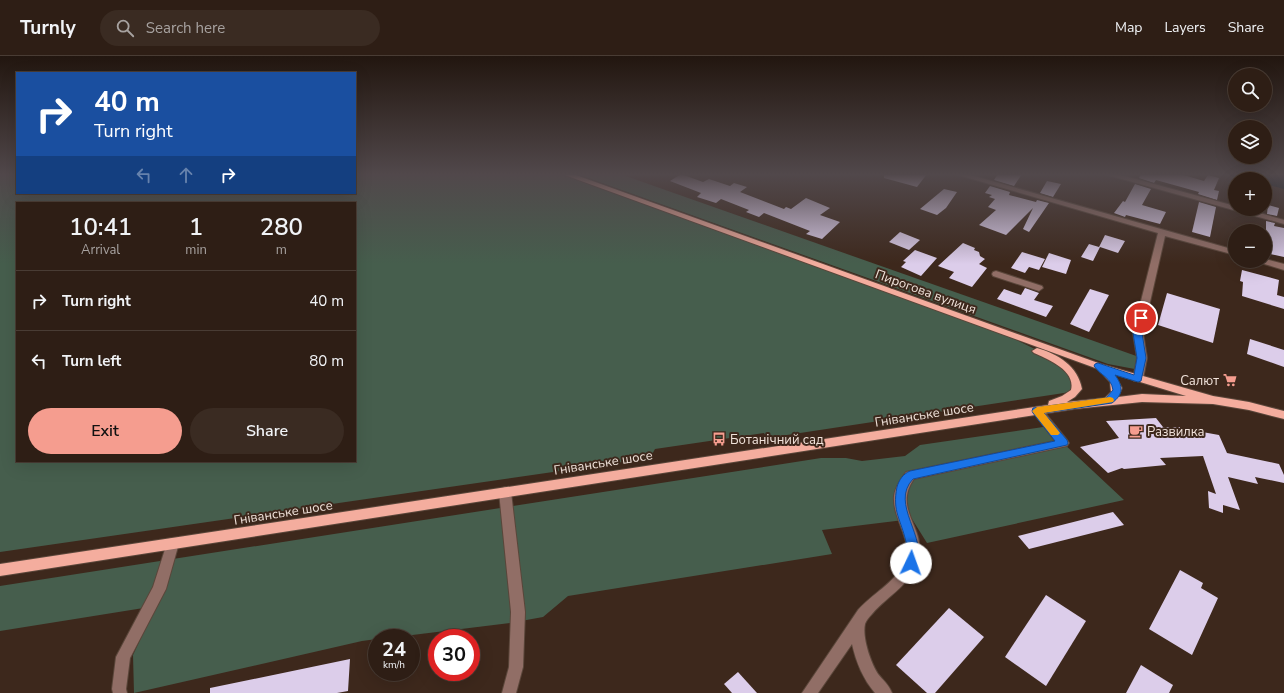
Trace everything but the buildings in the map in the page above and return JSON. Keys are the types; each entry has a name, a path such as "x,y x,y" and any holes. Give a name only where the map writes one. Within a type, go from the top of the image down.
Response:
{"main road":[{"name":"Пирогова вулиця","path":"647,204 1098,366 1213,400 1249,406 1284,415"},
{"path":"1000,332 1060,362 1068,368 1074,376 1077,389 1073,394 1068,398 1037,411"},
{"path":"1098,366 1110,375 1116,383 1118,390 1109,400"},
{"name":"Гніванське шосе","path":"0,570 702,461 1109,400 1149,398 1213,400"}],"street":[{"path":"1063,204 1228,251"},
{"path":"1263,216 1284,222"},
{"path":"1138,379 1142,358 1138,333 1162,232"},
{"path":"1272,263 1284,267"},
{"path":"996,274 1039,288"},
{"path":"809,693 858,624 862,613 899,582 907,572 913,553 912,543 901,511 900,500 904,482 910,475 1063,443 1037,411"},
{"path":"505,492 518,612 516,667 509,693"},
{"path":"120,693 119,689 123,657 159,589 173,543"},
{"path":"858,624 858,642 862,658 869,674 885,693"}],"green space":[{"path":"0,204 16,204 16,462 356,462 356,204 647,204 1000,332 1047,355 1068,368 1077,389 1064,393 767,438 764,433 655,449 650,458 0,552"},
{"path":"660,204 704,204 1142,358 1140,370 1108,364"},
{"path":"1050,426 1063,443 1124,500 927,543 912,519 822,530 832,554 568,596 543,617 510,623 461,629 428,629 428,633 420,634 420,629 368,629 368,640 134,693 133,655 156,606 0,631 0,586 821,458 846,458 862,461 905,456 920,445"}],"slow traffic":[{"path":"1055,433 1037,411 1110,400"}],"place":[{"name":"Салют","path":"1230,380"},
{"name":"Развилка","path":"1136,431"},
{"name":"Ботанічний сад","path":"719,439"}],"route":[{"path":"911,563 913,553 912,543 901,511 900,500 904,482 910,475 1063,443 1037,411 1109,400 1118,390 1116,383 1110,375 1098,366 1138,379 1142,358 1138,333 1141,318"}]}
